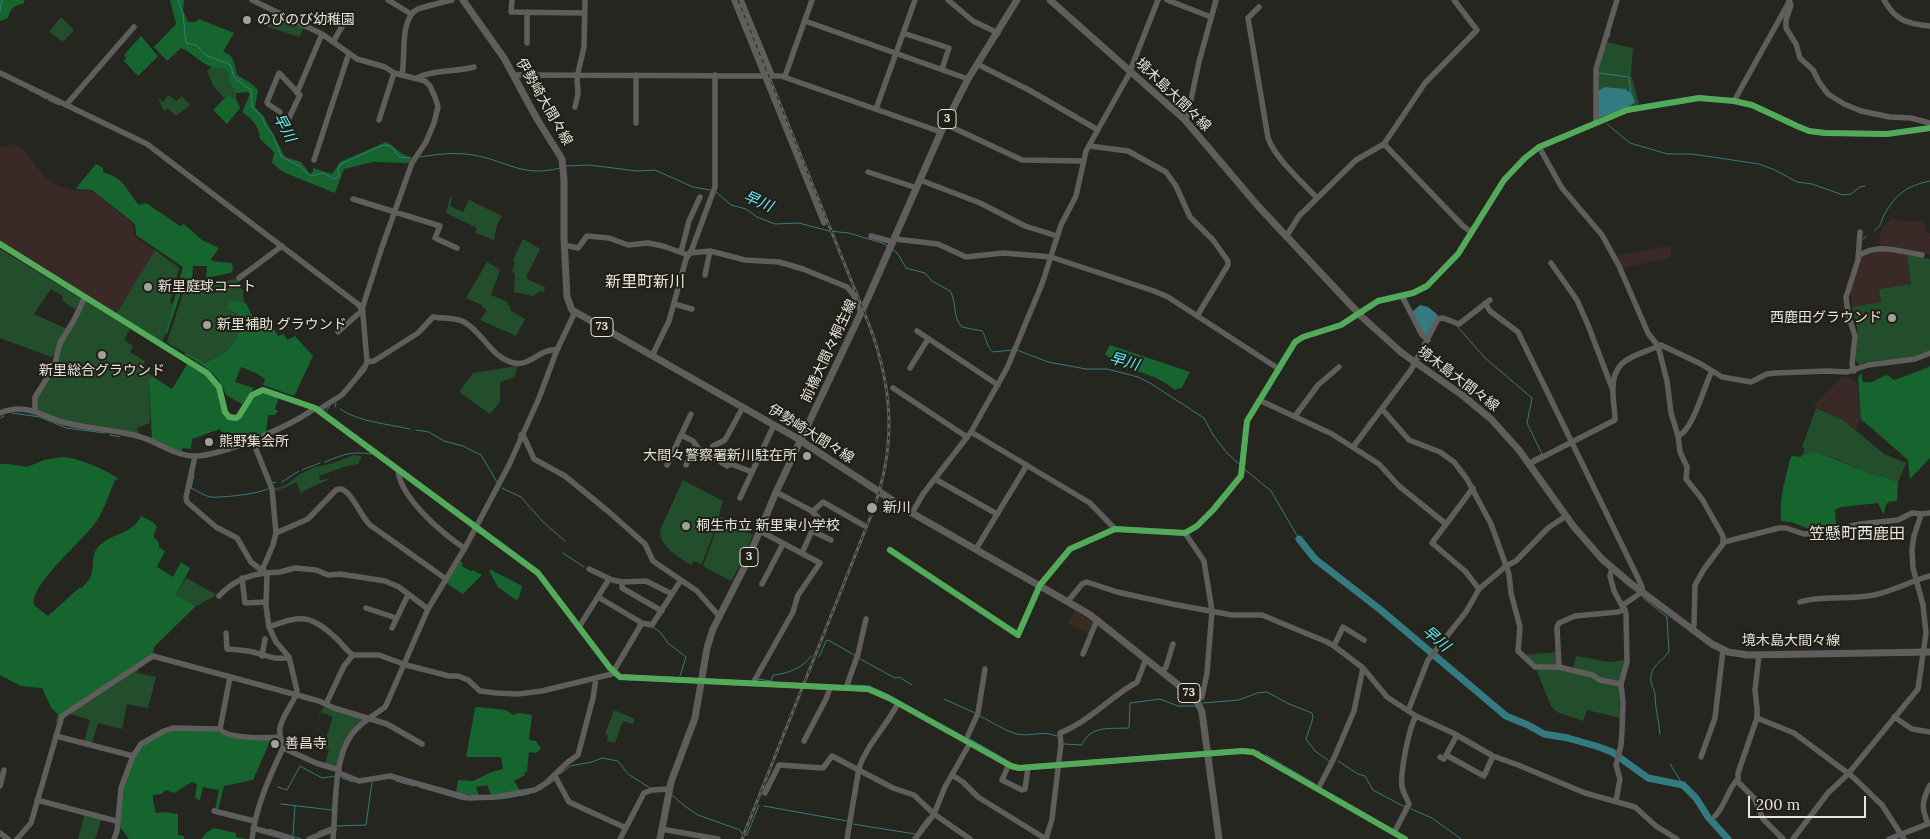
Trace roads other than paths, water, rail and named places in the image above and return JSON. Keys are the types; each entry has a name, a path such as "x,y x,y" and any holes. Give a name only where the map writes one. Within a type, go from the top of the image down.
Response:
{"main road":[{"name":"伊勢崎大間々線","path":"462,0 499,50 537,119 558,152 563,168 564,245 568,302 575,312 801,440 912,512 1068,601 1097,620 1197,701"},
{"name":"前橋大間々桐生線","path":"660,839 669,789 692,725 709,638 742,574 776,492 861,312 941,132 968,79 1017,0"},
{"name":"境木島大間々線","path":"1050,0 1185,120 1286,237 1358,314 1415,363 1462,395 1492,419 1519,450 1566,516 1612,568 1692,630 1723,650 1733,653 1759,655 1927,652"},
{"name":"73","path":"1197,701 1202,712 1218,839"}],"street":[{"path":"0,413 14,410 35,411 66,423 140,437 177,454 195,456 212,454 295,422 342,395 364,369 367,362 362,310 394,211 414,158 427,139 438,111 437,100 425,81 394,73 385,67 360,60 350,55 322,34 252,0"},
{"path":"388,0 411,14"},
{"path":"402,74 406,26 411,14 421,8 452,0"},
{"path":"512,0 512,12 585,13"},
{"path":"575,107 578,94 578,75 584,52 585,0"},
{"path":"734,0 824,223"},
{"path":"741,0 772,75"},
{"path":"785,76 812,0"},
{"path":"876,109 915,0"},
{"path":"948,0 970,19 998,33"},
{"path":"912,512 971,432 998,385 1042,284 1057,236 1076,196 1083,160 1130,72 1158,0"},
{"path":"1167,0 1211,17"},
{"path":"1185,120 1216,0"},
{"path":"1286,237 1300,216 1359,157 1384,144 1424,83 1477,30 1454,0"},
{"path":"1596,123 1594,117 1596,69 1617,0"},
{"path":"1734,101 1790,0"},
{"path":"1790,0 1791,5 1785,23 1786,28 1796,44 1800,58 1813,70 1828,94 1844,104 1861,111 1890,117 1911,118 1930,124"},
{"path":"1884,0 1897,18 1930,26"},
{"path":"1259,7 1248,18 1269,142 1286,165 1317,198"},
{"path":"527,12 527,43"},
{"path":"333,42 347,18"},
{"path":"805,21 968,79"},
{"path":"66,105 134,27"},
{"path":"903,33 949,48 942,69"},
{"path":"297,92 322,34"},
{"path":"314,160 348,56 350,55"},
{"path":"977,64 1029,90 1098,130"},
{"path":"417,78 424,75 454,72 474,67"},
{"path":"0,73 147,144 357,303 362,310"},
{"path":"280,112 267,102 279,73 300,95 288,120"},
{"path":"379,120 394,73"},
{"path":"514,75 785,76 941,132"},
{"path":"636,75 636,123"},
{"path":"652,356 666,330 689,254 713,191 715,75"},
{"path":"890,550 1018,635 1040,585 1070,549 1115,529 1184,533 1197,526 1213,510 1242,472 1246,423 1292,346 1299,340 1335,328 1378,301 1421,290 1439,275 1458,254 1510,171 1539,147 1596,123 1633,109 1690,98 1734,101 1752,105 1809,131 1825,133 1887,134 1930,128"},
{"path":"945,124 1022,160 1083,160"},
{"path":"1384,144 1471,232"},
{"path":"1089,146 1128,151 1166,172 1176,186 1190,217 1213,240 1228,261 1228,265 1197,316"},
{"path":"1539,147 1562,188 1602,235 1619,266 1645,326 1658,346 1667,381 1671,413 1678,436 1680,452 1687,467 1686,479 1702,499 1720,528 1724,542"},
{"path":"868,172 917,188"},
{"path":"920,180 937,188 962,195 1025,226 1057,236"},
{"path":"681,252 689,221 700,196"},
{"path":"353,199 440,226 436,238 457,248"},
{"path":"1854,371 1852,364 1855,336 1848,314 1846,297 1858,256 1860,232"},
{"path":"564,245 578,248 586,236 590,235 628,244 652,244 689,254 710,251 744,260 778,262 811,272 847,287 853,294 861,312"},
{"path":"871,236 892,244 938,244 966,257 1003,253 1051,257 1154,290 1279,369"},
{"path":"0,244 207,373 219,387 225,412 229,417 236,418 239,416 252,395 263,390 316,409 540,575 614,672 620,677 872,690 1019,768 1242,751 1253,752 1405,839"},
{"path":"238,278 282,246"},
{"path":"1858,256 1864,252 1888,248 1922,255"},
{"path":"705,275 710,251"},
{"path":"1529,464 1615,420 1612,390 1588,325 1577,300 1551,263"},
{"path":"35,411 35,397 54,367 60,343 74,320 85,296"},
{"path":"1402,296 1422,335 1428,340"},
{"path":"1353,447 1415,363 1439,319 1459,324 1487,302 1490,310 1518,332 1642,587 1642,592 1618,612 1575,616 1559,623 1557,629 1559,667"},
{"path":"674,304 692,309"},
{"path":"338,332 362,310"},
{"path":"333,839 339,772 342,757 350,738 354,732 387,704 428,609 502,479 575,312"},
{"path":"367,362 374,361 418,334 433,317 453,318 465,323 494,352 513,363 524,363 546,350 557,350"},
{"path":"916,331 998,385"},
{"path":"910,368 928,339"},
{"path":"1612,390 1615,372 1621,362 1658,346 1667,347 1725,378 1751,382 1767,374 1847,372 1868,365 1915,359 1930,354"},
{"path":"1295,416 1318,385 1339,367"},
{"path":"1678,436 1682,435 1689,426 1712,371"},
{"path":"893,388 967,437"},
{"path":"1259,400 1295,416 1353,447 1380,464 1399,486 1446,524"},
{"path":"710,454 713,446 725,440 743,407"},
{"path":"1382,409 1409,440 1440,452 1454,462 1461,469 1472,488 1491,524 1506,566 1520,627 1518,652 1535,667 1559,667 1592,675 1600,680 1621,684"},
{"path":"667,465 691,414"},
{"path":"740,498 774,425"},
{"path":"971,432 1090,502 1115,529"},
{"path":"522,435 534,459 556,470 588,493 645,544 651,560 697,592 719,616"},
{"path":"681,435 694,441 698,448 727,466 731,464 752,472"},
{"path":"252,439 273,493 276,533 265,571 269,627 276,642 289,657 296,682 296,695 288,706 281,724 280,737 283,748 266,784 254,824 252,839"},
{"path":"686,465 696,445"},
{"path":"195,456 186,501 216,528 237,538 251,562 265,571"},
{"path":"976,549 1027,465"},
{"path":"398,469 398,473 408,492 424,516 464,548"},
{"path":"936,479 997,514"},
{"path":"276,533 308,519 336,490 341,488 348,493 364,519 370,525 391,538 446,579"},
{"path":"1472,488 1432,541 1433,545 1465,571 1479,589"},
{"path":"776,492 818,517 802,553"},
{"path":"812,512 823,502 863,525"},
{"path":"1692,630 1694,624 1695,585 1700,574 1724,542 1779,528 1786,528 1804,534 1818,533 1860,524 1898,520 1912,513 1926,513"},
{"path":"1794,839 1828,793 1848,774 1918,689 1927,652 1925,613 1913,568 1912,549 1916,529 1926,513"},
{"path":"1408,711 1433,654 1468,610 1479,589 1506,566 1516,561 1543,532 1566,516"},
{"path":"753,683 793,612 798,595 820,563 760,531"},
{"path":"812,531 831,540"},
{"path":"1184,533 1204,561 1212,611 1207,673 1202,697 1197,701"},
{"path":"762,584 783,544"},
{"path":"219,596 228,586 242,578 265,571 295,568 316,570 328,575 352,575 385,581 399,587 428,609"},
{"path":"590,568 609,579 622,582 646,581 672,594"},
{"path":"1612,568 1610,576 1614,591 1624,607 1627,662 1621,684 1623,712 1616,763 1620,779 1616,801"},
{"path":"1800,602 1810,599 1847,599 1875,595 1930,576"},
{"path":"242,578 245,603 266,602"},
{"path":"579,627 609,579"},
{"path":"598,597 642,623 654,624 681,580"},
{"path":"622,582 622,588 662,611"},
{"path":"1068,601 1082,584 1087,582 1117,592 1212,611 1238,615 1262,615 1334,646 1363,668 1387,697 1416,716 1493,756 1585,793 1635,807 1656,826 1677,839"},
{"path":"392,628 408,595"},
{"path":"366,608 396,618"},
{"path":"269,627 297,618 309,619 323,628 353,655 376,655 449,676 458,676 468,680 480,691 518,694 542,691 575,682 596,679 614,672 642,623"},
{"path":"846,688 858,654 866,619"},
{"path":"1083,654 1097,620"},
{"path":"1334,646 1343,627 1364,640"},
{"path":"226,634 227,649 245,648 262,656 289,657"},
{"path":"262,656 264,639"},
{"path":"1162,672 1166,667 1173,644"},
{"path":"1701,757 1715,718 1723,650"},
{"path":"326,704 344,666 353,655"},
{"path":"1759,655 1755,690 1757,718 1738,773 1738,779 1740,784 1754,798 1763,819 1783,839"},
{"path":"17,839 29,826 62,716 153,656 326,704 397,729 422,744"},
{"path":"952,775 963,782 978,797 1015,818 1046,839 1052,819 1062,744 1060,733 1078,725 1124,688 1137,682 1146,659"},
{"path":"1318,789 1334,758 1354,711 1363,668"},
{"path":"915,839 934,814 968,742 978,713 985,669"},
{"path":"220,729 230,677"},
{"path":"283,748 359,781 390,776 472,798 496,797 527,792 542,786 578,755 596,679"},
{"path":"804,740 830,688"},
{"path":"847,839 859,770 865,753 880,734 898,703"},
{"path":"1394,833 1409,804 1404,793 1402,776 1410,732 1416,716"},
{"path":"1894,717 1912,729 1930,732"},
{"path":"1757,718 1794,733 1848,774 1874,796 1903,836"},
{"path":"114,839 117,831 116,821 121,788 133,756 144,742 164,731 184,728 220,729 223,732 238,737 248,736 262,739 280,737"},
{"path":"56,736 133,756"},
{"path":"1457,736 1443,756 1484,776 1493,756"},
{"path":"765,793 778,765 823,768 832,756 893,788 914,795 934,814 970,839"},
{"path":"1009,764 1002,780 1022,790 1025,789 1028,768"},
{"path":"0,786 4,770"},
{"path":"555,776 569,802 626,828"},
{"path":"1715,816 1726,802 1732,786 1738,779"},
{"path":"1889,839 1903,836 1929,824 1922,805 1930,785"},
{"path":"620,839 644,793 652,790 669,789"},
{"path":"37,800 116,821"},
{"path":"214,811 292,839"},
{"path":"309,839 334,829"},
{"path":"662,829 718,839"},
{"path":"0,833 8,839"}],"water":[{"path":"1605,87 1625,89 1632,94 1635,102 1630,106 1599,118 1597,111 1598,91"},
{"path":"1420,305 1428,307 1438,315 1428,336 1424,336 1412,312"}],"waterway":[{"name":"早川","path":"0,11 2,0"},
{"name":"早川","path":"178,0 183,14 186,43 196,45 207,56 231,66 233,75 237,80 251,90 252,107 262,116 265,125 273,135 281,156 301,167 310,176 324,173 334,179 339,176 338,169 341,164 383,145 391,146 399,157 410,158"},
{"path":"1609,37 1610,32"},
{"path":"1599,73 1629,77 1631,94"},
{"path":"29,90 33,92"},
{"path":"35,93 40,95"},
{"path":"41,96 46,99"},
{"path":"48,100 59,105"},
{"path":"1607,124 1630,143 1668,154 1692,154 1759,164 1797,182 1812,184 1843,195 1851,194 1860,187 1865,186"},
{"name":"早川","path":"420,157 466,154 525,170 547,171 560,168"},
{"name":"早川","path":"566,166 589,165 637,171 655,170 693,187 710,190"},
{"path":"1874,231 1902,192 1914,185 1930,181"},
{"name":"早川","path":"716,192 731,205 746,209 757,217 775,224 799,223 829,231 849,233 889,247"},
{"path":"1863,239 1867,236"},
{"name":"早川","path":"892,249 898,254 906,268 925,273 932,281 950,291 957,319 962,327 982,331 989,348 993,352 1013,350"},
{"path":"1457,326 1485,358 1532,398 1527,423 1542,454 1532,459"},
{"name":"早川","path":"1017,350 1048,362 1086,369 1107,369 1138,377 1150,383 1204,418 1213,435 1228,454 1240,465"},
{"path":"357,373 362,366"},
{"path":"335,407 336,403"},
{"path":"326,411 330,406"},
{"path":"340,409 365,420 410,429"},
{"path":"12,413 40,417 66,428 105,433"},
{"path":"0,418 4,416"},
{"path":"416,430 429,432 444,441 463,446 481,455 497,482"},
{"path":"110,435 120,437"},
{"path":"325,462 348,454 372,454"},
{"path":"302,470 320,463"},
{"name":"早川","path":"1243,468 1271,491 1299,539"},
{"path":"282,482 299,471"},
{"path":"194,475 191,488 210,497 250,494 269,488"},
{"path":"272,483 276,482"},
{"path":"502,488 521,497 543,522 565,541"},
{"name":"早川","path":"1299,539 1315,559 1382,611 1506,716 1544,734 1568,738 1612,752 1648,778 1683,785 1696,798 1708,817 1728,839"},
{"path":"563,553 584,567"},
{"path":"1643,598 1667,617 1669,651 1653,669 1651,675 1660,734"},
{"path":"653,627 660,632 669,644 686,657 680,676"},
{"path":"819,657 828,640 856,656"},
{"path":"757,679 771,681 773,675 794,670 804,664 811,656"},
{"path":"860,659 912,685"},
{"path":"850,685 869,686 887,694"},
{"path":"1203,703 1239,700 1257,693 1267,692 1289,704 1312,713 1313,718 1306,739 1315,751 1329,761"},
{"path":"944,699 975,713"},
{"path":"1064,744 1082,745 1090,734 1101,729 1129,728 1130,703 1160,699 1178,706 1196,706"},
{"path":"980,716 1003,729 1017,734 1052,734 1057,736"},
{"path":"950,729 964,737"},
{"path":"970,739 1008,761"},
{"path":"1248,749 1260,752"},
{"path":"1266,755 1315,784"},
{"path":"560,774 570,766 602,758 618,761 628,774 650,788"},
{"path":"1338,761 1358,774 1365,776 1373,790 1405,807"},
{"path":"1670,764 1683,785"},
{"path":"278,787 287,790 300,766 322,778 336,776"},
{"path":"342,778 353,782"},
{"path":"540,790 555,780"},
{"path":"396,781 414,786"},
{"path":"337,826 366,825 372,782"},
{"path":"419,787 464,800"},
{"path":"501,799 529,794"},
{"path":"672,795 698,815 740,830 742,834"},
{"path":"281,804 332,810"},
{"path":"745,835 747,835 759,805"},
{"path":"293,835 295,806"},
{"path":"764,806 847,821"},
{"path":"1411,809 1432,818 1461,839"},
{"path":"919,829 928,817"},
{"path":"853,824 915,834"},
{"path":"318,832 331,827"},
{"path":"269,829 301,839"}],"railway":[{"path":"738,0 870,327 883,373 889,417 886,462 874,508 742,839"}],"place":[{"name":"のびのび幼稚園","path":"247,20"},
{"name":"新里庭球コート","path":"148,287"},
{"name":"西鹿田グラウンド","path":"1892,318"},
{"name":"新里補助 グラウンド","path":"207,325"},
{"name":"新里総合グラウンド","path":"102,355"},
{"name":"熊野集会所","path":"209,442"},
{"name":"大間々警察署新川駐在所","path":"807,456"},
{"name":"新川","path":"872,508"},
{"name":"桐生市立 新里東小学校","path":"686,526"},
{"name":"善昌寺","path":"275,744"}],"district":[{"name":"新里町新川","path":"645,282"},
{"name":"笠懸町西鹿田","path":"1857,534"}]}
